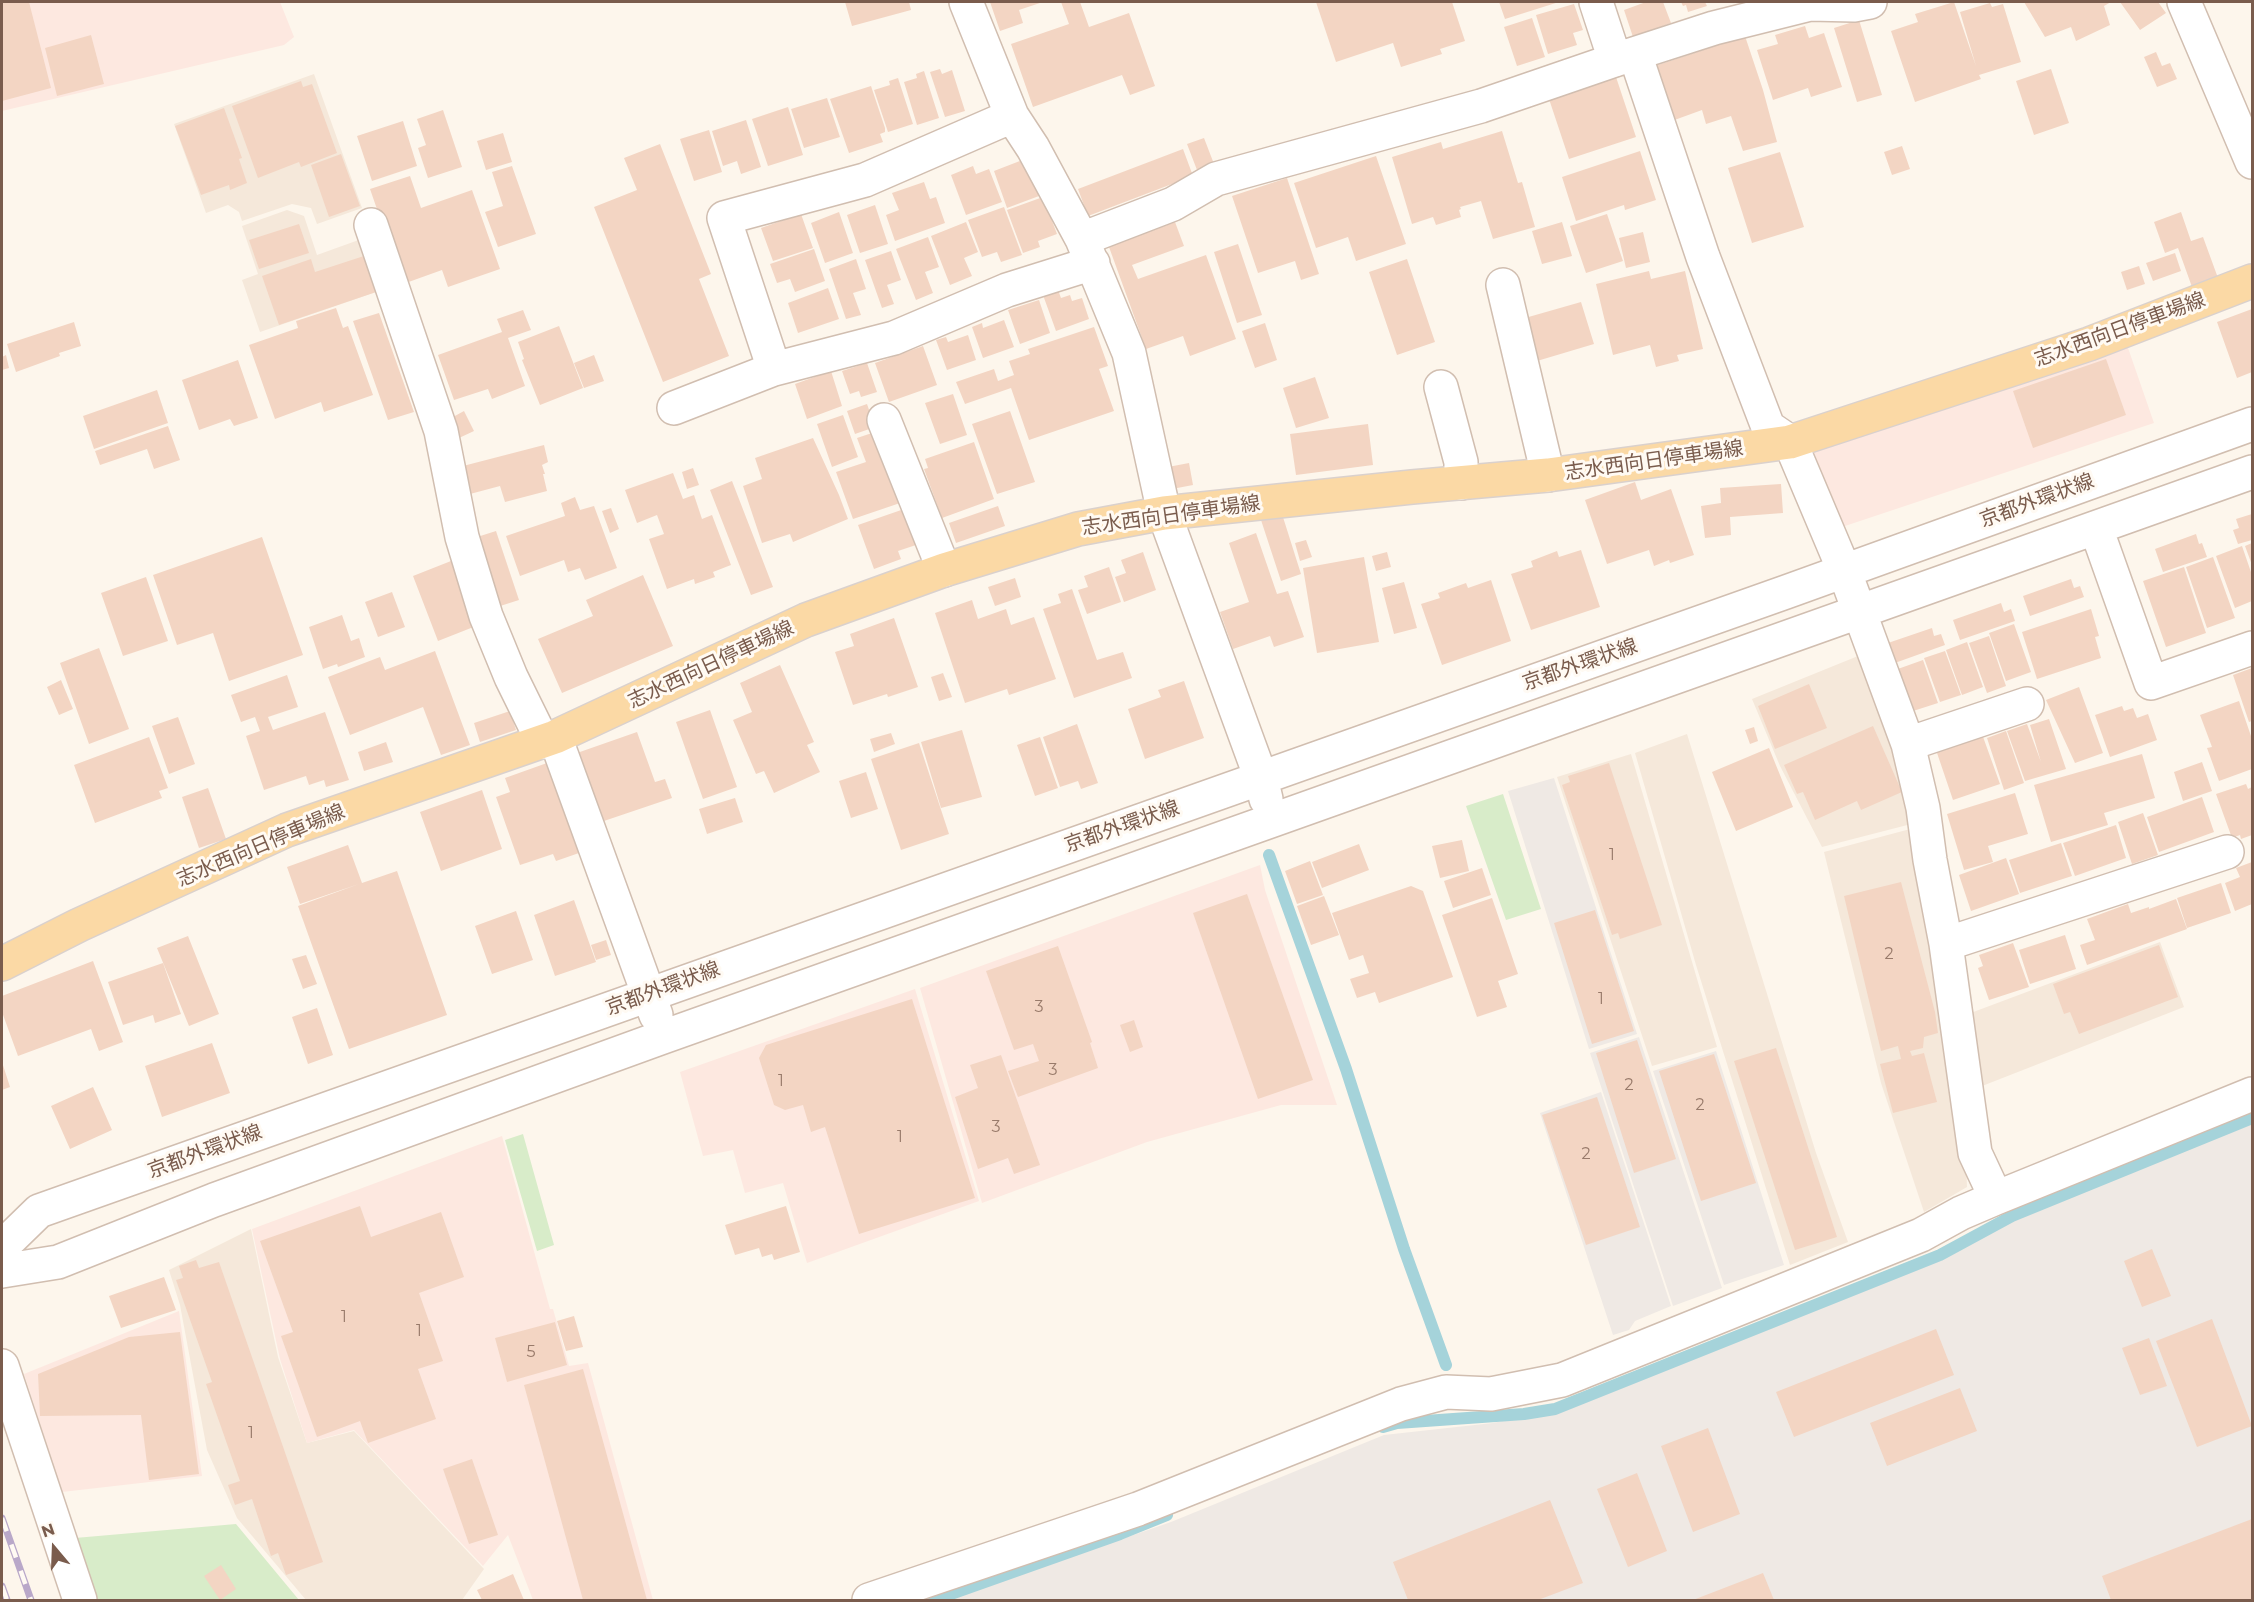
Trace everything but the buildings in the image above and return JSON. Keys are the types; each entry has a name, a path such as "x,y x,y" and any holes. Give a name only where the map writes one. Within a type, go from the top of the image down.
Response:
{"main road":[{"name":"志水西向日停車場線","path":"2,963 79,925 287,830 549,740 806,620 944,570 1078,529 1164,513 1548,476 1790,442 2090,344 2253,281"}],"street":[{"path":"966,2 1012,116 1033,148 1088,251 1129,353 1164,513 1261,778 1266,798 1257,827"},
{"path":"1596,2 1625,57 1768,427 1790,442 1844,570 1908,744 1923,808 1930,860 1947,944 1975,1153 1996,1198"},
{"path":"674,408 774,369 894,338 1007,290 1088,251 1216,178 1481,106 1714,28 1810,4 1854,5 1870,2"},
{"path":"2184,2 2253,162"},
{"path":"774,369 724,218 865,180 1012,116"},
{"path":"371,225 441,431 462,537 486,616 511,677 549,740 649,994 663,1036"},
{"path":"1503,285 1548,476"},
{"path":"1441,387 1461,462 1461,483"},
{"path":"884,420 944,570"},
{"name":"京都外環状線","path":"2,1247 39,1211 2253,424"},
{"path":"2,1271 58,1262 214,1200 663,1036 2253,472"},
{"path":"2096,528 2151,683 2253,648"},
{"path":"1908,744 2027,704"},
{"path":"1947,944 2227,852"},
{"path":"869,1600 1138,1509 1401,1404 1446,1392 1491,1394 1562,1380 1921,1235 1961,1213 1996,1198 2253,1095"},
{"path":"2,1366 80,1600"}],"shaded area":[{"path":"2,2 280,2 294,37 284,45 2,111"},
{"path":"314,74 362,208 317,224 311,208 292,204 242,221 239,212 228,205 206,213 174,124"},
{"path":"287,210 304,216 317,255 367,237 385,289 260,332 242,280 258,274 242,226"},
{"path":"2127,345 2154,423 1842,527 1812,447"},
{"path":"1863,654 1919,822 1822,847 1780,766 1752,699"},
{"path":"1687,734 1816,1153 1848,1242 1790,1265 1696,965 1635,753"},
{"path":"1631,754 1717,1047 1652,1066 1557,777"},
{"path":"1554,778 1637,1034 1589,1049 1508,791"},
{"path":"1914,828 1966,1160 1967,1187 1924,1212 1881,1083 1824,852"},
{"path":"1260,865 1265,890 1337,1105 1281,1105 1147,1142 982,1203 920,988"},
{"path":"2160,942 2184,1007 1977,1088 1968,1014"},
{"path":"915,989 979,1201 807,1263 783,1183 745,1193 733,1150 703,1156 680,1072"},
{"path":"1639,1037 1722,1288 1673,1306 1590,1053"},
{"path":"1716,1051 1784,1265 1724,1285 1653,1071"},
{"path":"1601,1092 1671,1306 1635,1321 1629,1330 1613,1335 1540,1113"},
{"path":"2252,1122 2252,1600 946,1600 1171,1522 1384,1435 1493,1423 1568,1407 1918,1266 2014,1219"},
{"path":"502,1136 550,1309 553,1309 569,1366 588,1363 653,1600 533,1600 508,1535 483,1566 354,1430 307,1443 280,1359 252,1229"},
{"path":"251,1229 278,1357 307,1443 354,1431 484,1569 462,1600 306,1600 237,1518 207,1450 180,1305 169,1270"},
{"path":"179,1311 202,1476 62,1492 24,1374"}],"green space":[{"path":"1503,794 1541,909 1506,920 1466,806"},
{"path":"523,1134 554,1245 537,1251 505,1140"},
{"path":"236,1524 299,1600 95,1600 75,1538"}],"waterway":[{"path":"1269,855 1346,1069 1404,1249 1446,1365"},
{"path":"1383,1427 1397,1423 1524,1414 1555,1409 1940,1255 2012,1216 2252,1118"},
{"path":"934,1600 1167,1515"}],"railway":[{"path":"2,1518 31,1600"},
{"path":"2,1586 7,1600"}]}
